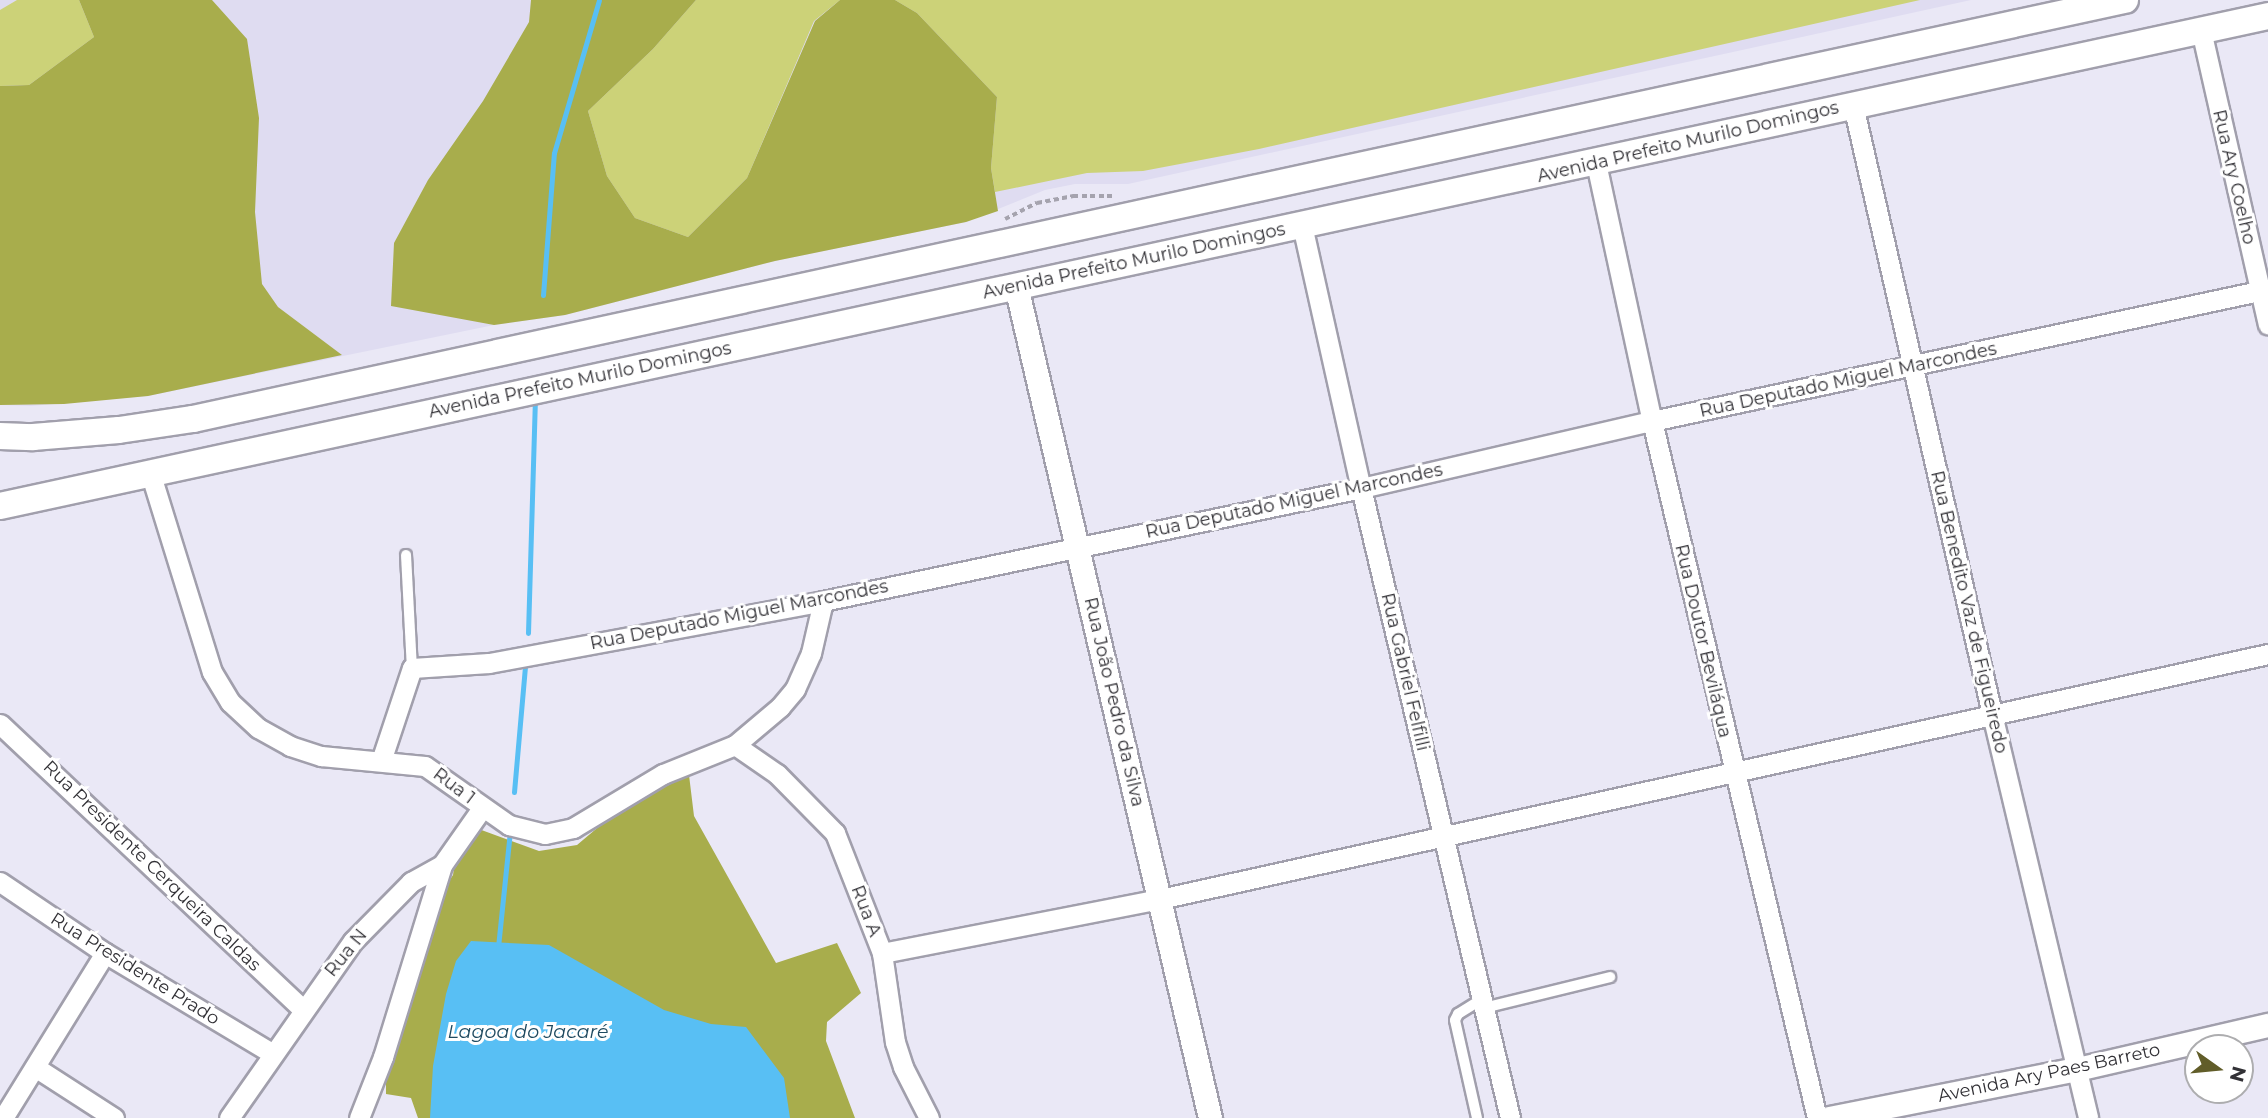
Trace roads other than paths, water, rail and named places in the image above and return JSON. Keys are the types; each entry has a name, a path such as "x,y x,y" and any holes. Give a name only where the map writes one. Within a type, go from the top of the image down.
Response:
{"main road":[{"path":"0,436 33,437 119,430 193,419 2125,0"},
{"name":"Avenida Prefeito Murilo Domingos","path":"0,506 2268,16"}],"street":[{"name":"Rua Ary Coelho","path":"2201,30 2264,290 2268,324"},
{"name":"Rua Benedito Vaz de Figueiredo","path":"1853,105 1992,714 2088,1118"},
{"name":"Rua Doutor Beviláqua","path":"1596,163 1652,421 1817,1118"},
{"name":"Rua Gabriel Felfilli","path":"1302,225 1361,488 1510,1118"},
{"name":"Rua João Pedro da Silva","path":"1016,286 1210,1118"},
{"name":"Rua Deputado Miguel Marcondes","path":"412,668 489,663 823,600 1361,488 1652,421 2264,290"},
{"name":"Rua 1","path":"150,472 212,672 230,702 258,728 290,746 321,756 425,766 437,771 482,808 509,825 544,834 573,828 663,774 735,745 780,707 795,690 811,653 823,600"},
{"path":"882,953 1160,899 2268,654"},
{"path":"381,761 412,668"},
{"name":"Rua Presidente Cerqueira Caldas","path":"3,732 303,1010"},
{"name":"Rua A","path":"735,745 777,774 835,833 882,953 895,1042 903,1067 929,1118"},
{"name":"Rua N","path":"229,1118 353,941 411,882 442,865 482,808"},
{"path":"359,1118 383,1058 442,865"},
{"name":"Rua Presidente Prado","path":"0,883 105,953 272,1054"},
{"path":"3,1118 105,953"},
{"name":"Avenida Ary Paes Barreto","path":"1829,1118 2077,1069 2268,1026"},
{"path":"36,1067 114,1118"}],"lane":[{"path":"406,555 412,668"},
{"path":"1477,1118 1455,1020 1458,1014 1483,1003 1610,977"}],"water":[{"name":"Lagoa do Jacaré","path":"471,941 549,945 664,1010 711,1024 746,1027 784,1078 790,1118 430,1118 433,1066 446,994 456,961"}],"waterway":[{"path":"543,295 554,153 599,0"},
{"path":"528,633 535,400"},
{"path":"514,792 525,667"},
{"path":"498,947 510,831"}]}
